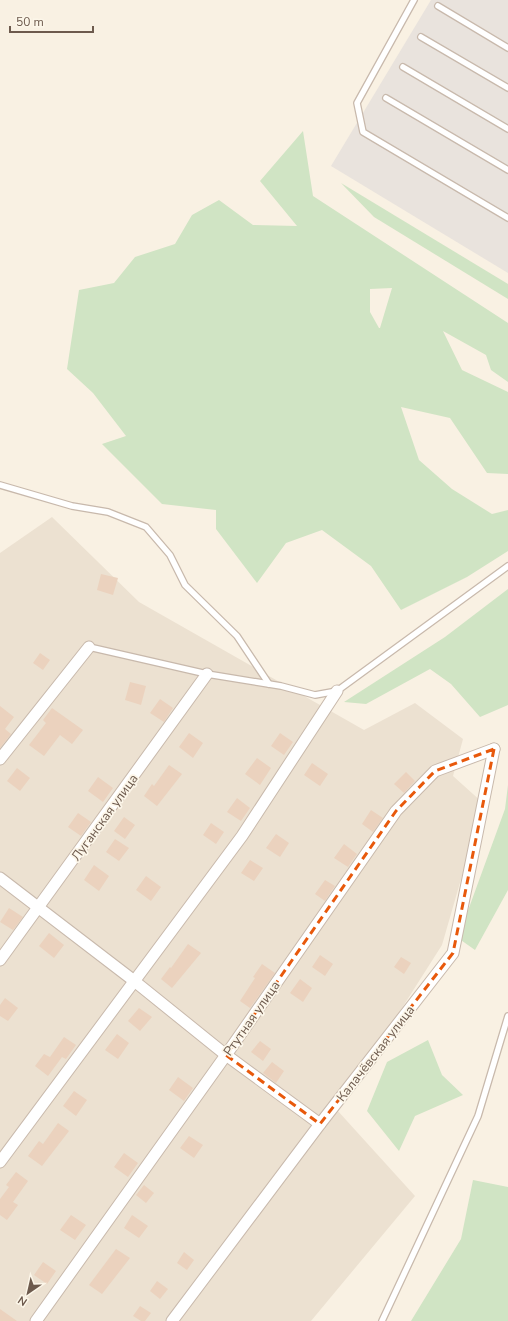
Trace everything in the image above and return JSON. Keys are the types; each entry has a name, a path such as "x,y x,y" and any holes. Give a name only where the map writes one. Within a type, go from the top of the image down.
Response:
{"street":[{"path":"0,758 89,647"},
{"name":"Луганская улица","path":"0,960 207,674"},
{"path":"0,1162 133,980 242,836 337,691"},
{"name":"Ртутная улица","path":"36,1321 226,1055 396,812 435,771 494,749"},
{"name":"Калачёвская улица","path":"172,1321 320,1124 453,953 494,749"},
{"path":"0,878 133,980 226,1055 320,1124"}],"lane":[{"path":"414,0 357,103 363,132 508,218"},
{"path":"438,6 508,48"},
{"path":"421,37 508,88"},
{"path":"403,67 508,129"},
{"path":"386,98 508,170"},
{"path":"0,485 72,506 108,512 146,528 170,555 185,585 237,636 269,684"},
{"path":"89,647 207,674 269,684 315,695 337,691 508,566"},
{"path":"382,1321 478,1116 508,1016"}],"highlighted area":[{"path":"494,749 453,953 320,1124 226,1055 396,811 435,771"}],"shaded area":[{"path":"431,0 508,0 508,273 331,166"},
{"path":"52,517 139,602 364,730 415,703 463,739 453,776 483,803 442,945 337,1110 415,1196 311,1321 0,1321 0,553"}],"green space":[{"path":"303,131 313,196 508,323 508,382 491,370 486,355 443,331 462,370 508,392 508,474 487,473 450,418 401,407 419,460 452,489 492,514 508,510 508,551 467,577 401,610 371,566 322,530 286,543 257,583 216,529 216,510 162,504 102,444 126,436 93,393 67,369 79,290 114,283 135,257 175,244 192,215 219,200 253,225 297,226 260,181","holes":["392,288 380,328 370,312 370,289"]},
{"path":"341,183 508,284 508,299 374,217"},
{"path":"508,589 508,705 480,717 451,684 430,669 366,704 344,702 445,637"},
{"path":"508,785 508,890 475,950 458,938 505,809"},
{"path":"428,1040 442,1075 463,1095 415,1116 399,1151 367,1111 387,1062"},
{"path":"473,1180 508,1187 508,1321 411,1321 461,1239"}],"building":[{"path":"101,574 118,578 113,595 97,590"},
{"path":"40,653 50,660 43,670 33,663"},
{"path":"130,682 146,686 141,705 125,700"},
{"path":"160,699 173,708 164,722 150,713"},
{"path":"0,706 14,717 5,729 11,734 0,748"},
{"path":"52,708 83,730 72,744 60,735 44,756 29,745 46,723 43,720"},
{"path":"189,733 203,743 193,758 179,747"},
{"path":"280,733 293,742 284,755 271,746"},
{"path":"257,758 271,768 260,785 245,774"},
{"path":"312,763 328,774 320,786 304,775"},
{"path":"169,765 182,774 157,806 144,796 152,784 154,786"},
{"path":"17,768 30,778 20,791 7,781"},
{"path":"406,772 415,781 404,793 394,784"},
{"path":"98,777 113,788 103,802 88,791"},
{"path":"237,798 250,808 241,821 227,812"},
{"path":"371,810 383,818 373,832 362,824"},
{"path":"78,813 91,822 81,836 68,827"},
{"path":"124,817 135,825 125,839 114,831"},
{"path":"211,823 224,832 216,844 203,835"},
{"path":"276,834 289,843 280,857 266,848"},
{"path":"115,839 129,848 119,861 106,852"},
{"path":"344,844 357,854 348,867 334,858"},
{"path":"250,860 263,868 254,881 241,873"},
{"path":"94,865 109,876 99,891 84,880"},
{"path":"146,876 161,887 151,901 136,890"},
{"path":"325,880 335,886 325,901 315,894"},
{"path":"9,908 23,917 13,930 0,922"},
{"path":"49,933 64,945 54,958 39,946"},
{"path":"188,944 201,953 172,988 161,979"},
{"path":"320,955 333,964 325,976 312,967"},
{"path":"401,957 411,963 404,974 394,967"},
{"path":"262,964 275,973 250,1008 240,1001"},
{"path":"300,979 312,988 303,1002 290,993"},
{"path":"5,998 18,1008 8,1021 0,1016 0,1005"},
{"path":"139,1008 152,1017 140,1031 128,1021"},
{"path":"117,1034 129,1043 118,1059 105,1050"},
{"path":"64,1037 76,1045 66,1059 62,1057 48,1076 35,1066 44,1054 50,1057"},
{"path":"260,1041 271,1049 263,1061 251,1052"},
{"path":"272,1062 284,1071 276,1083 263,1073"},
{"path":"178,1077 193,1088 184,1101 169,1090"},
{"path":"74,1091 87,1100 76,1116 63,1106"},
{"path":"58,1123 69,1131 42,1166 28,1156 39,1141 43,1144"},
{"path":"189,1136 203,1145 194,1158 180,1148"},
{"path":"124,1153 138,1163 128,1177 114,1167"},
{"path":"16,1172 28,1181 13,1202 18,1205 7,1220 0,1215 0,1199 9,1187 6,1185"},
{"path":"144,1185 154,1193 146,1203 136,1195"},
{"path":"71,1215 86,1225 75,1240 60,1230"},
{"path":"132,1215 148,1226 139,1238 124,1228"},
{"path":"116,1249 130,1258 102,1294 89,1285"},
{"path":"184,1252 194,1260 187,1270 177,1263"},
{"path":"43,1262 56,1271 47,1284 34,1275"},
{"path":"157,1281 168,1289 160,1299 150,1291"},
{"path":"140,1306 151,1313 145,1321 141,1321 133,1316"},
{"path":"0,1309 17,1321 0,1321"}]}
